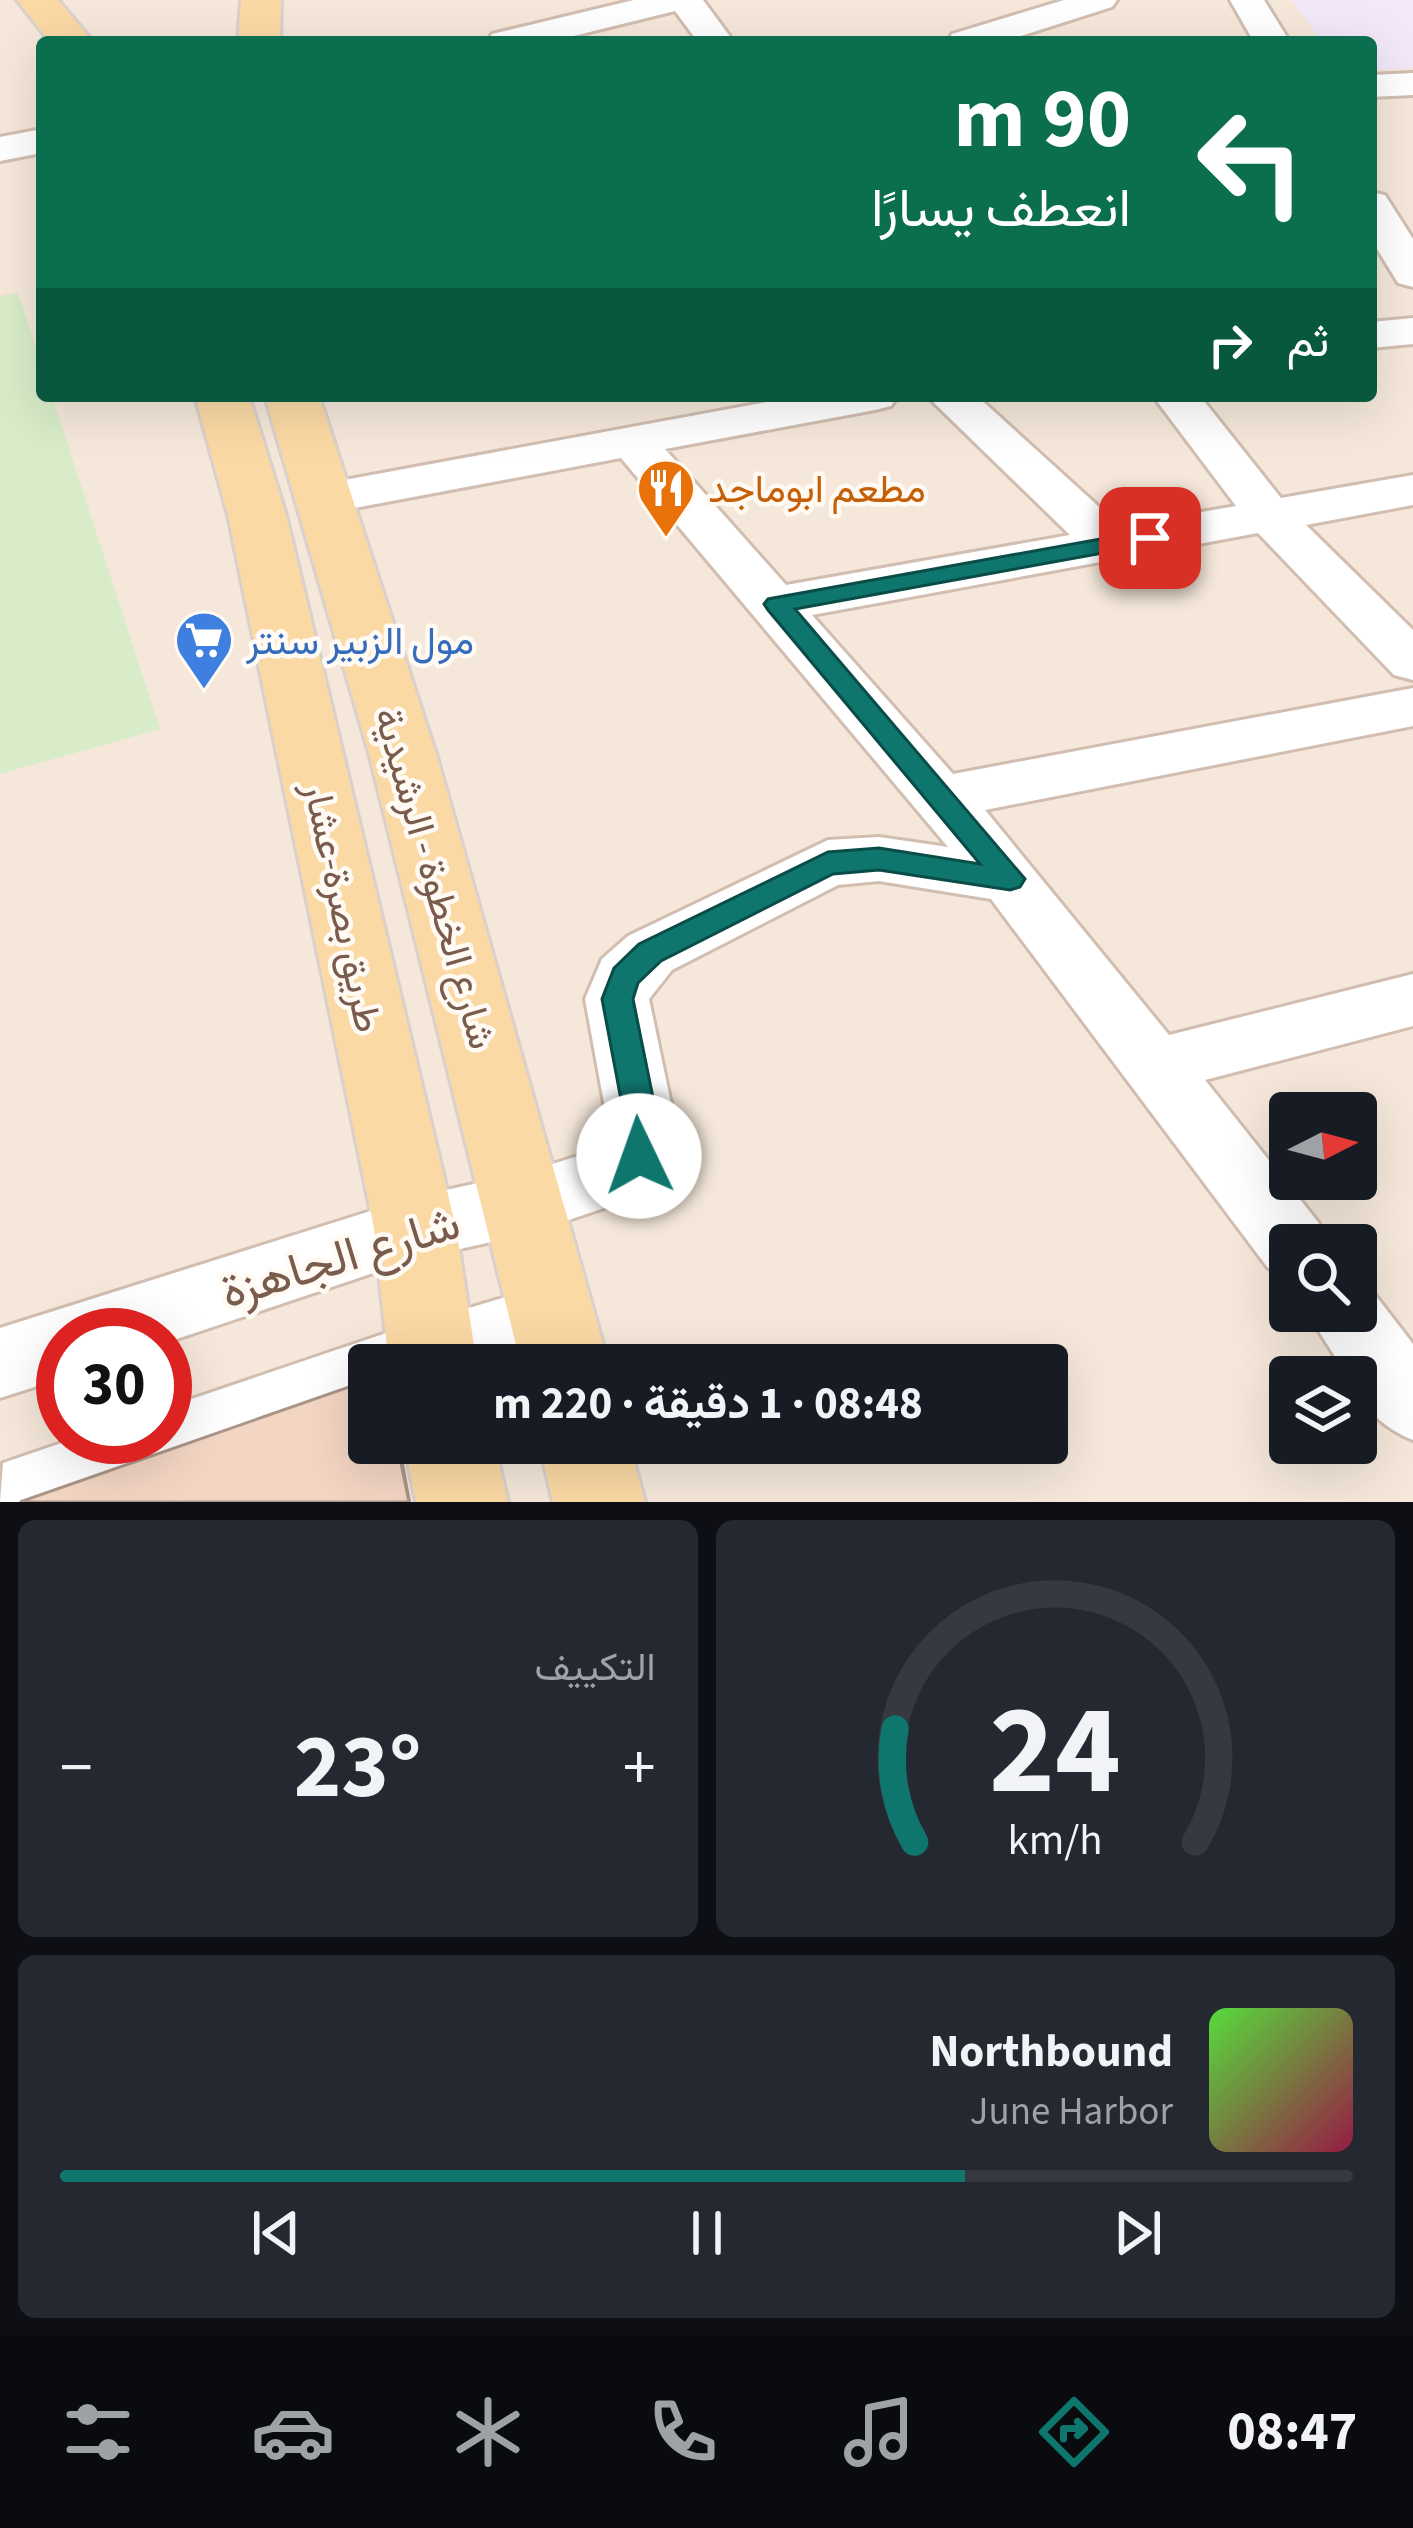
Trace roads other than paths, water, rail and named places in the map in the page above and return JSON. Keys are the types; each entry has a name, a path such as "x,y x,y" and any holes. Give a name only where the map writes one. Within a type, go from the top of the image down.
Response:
{"main road":[{"path":"37,0 67,36"},
{"path":"260,36 261,0"},
{"name":"شارع الخطوة - الرشيدية","path":"278,436 527,1203 559,1341"},
{"name":"طريق بصرة-عشار","path":"278,436 415,1228 408,1344"},
{"path":"454,1464 462,1502"},
{"path":"589,1464 599,1502"}],"street":[{"path":"520,36 521,0"},
{"path":"528,36 681,0 711,36"},
{"path":"1035,32 1100,0"},
{"path":"1247,0 1268,36"},
{"path":"1377,86 1413,84"},
{"path":"0,149 36,142"},
{"path":"1387,211 1413,274"},
{"path":"1377,334 1413,331"},
{"path":"278,436 633,442 843,402"},
{"path":"956,402 1110,545"},
{"path":"1181,402 1269,516 1413,662"},
{"path":"633,442 1010,879 1277,1224"},
{"path":"777,604 1413,490"},
{"path":"940,798 1413,706"},
{"name":"شارع الجاهزة","path":"169,1308 415,1228 527,1203 627,1171 639,1156 644,1137 617,999 625,977 650,953 828,863 879,859 1010,879"},
{"path":"1157,1065 1413,1000"},
{"path":"1359,1332 1413,1403"},
{"path":"0,1363 36,1351"},
{"path":"3,1502 348,1384"}],"place":[{"name":"مطعم ابوماجد","path":"666,539"},
{"name":"مول الزبير سنتر","path":"204,691"}]}
